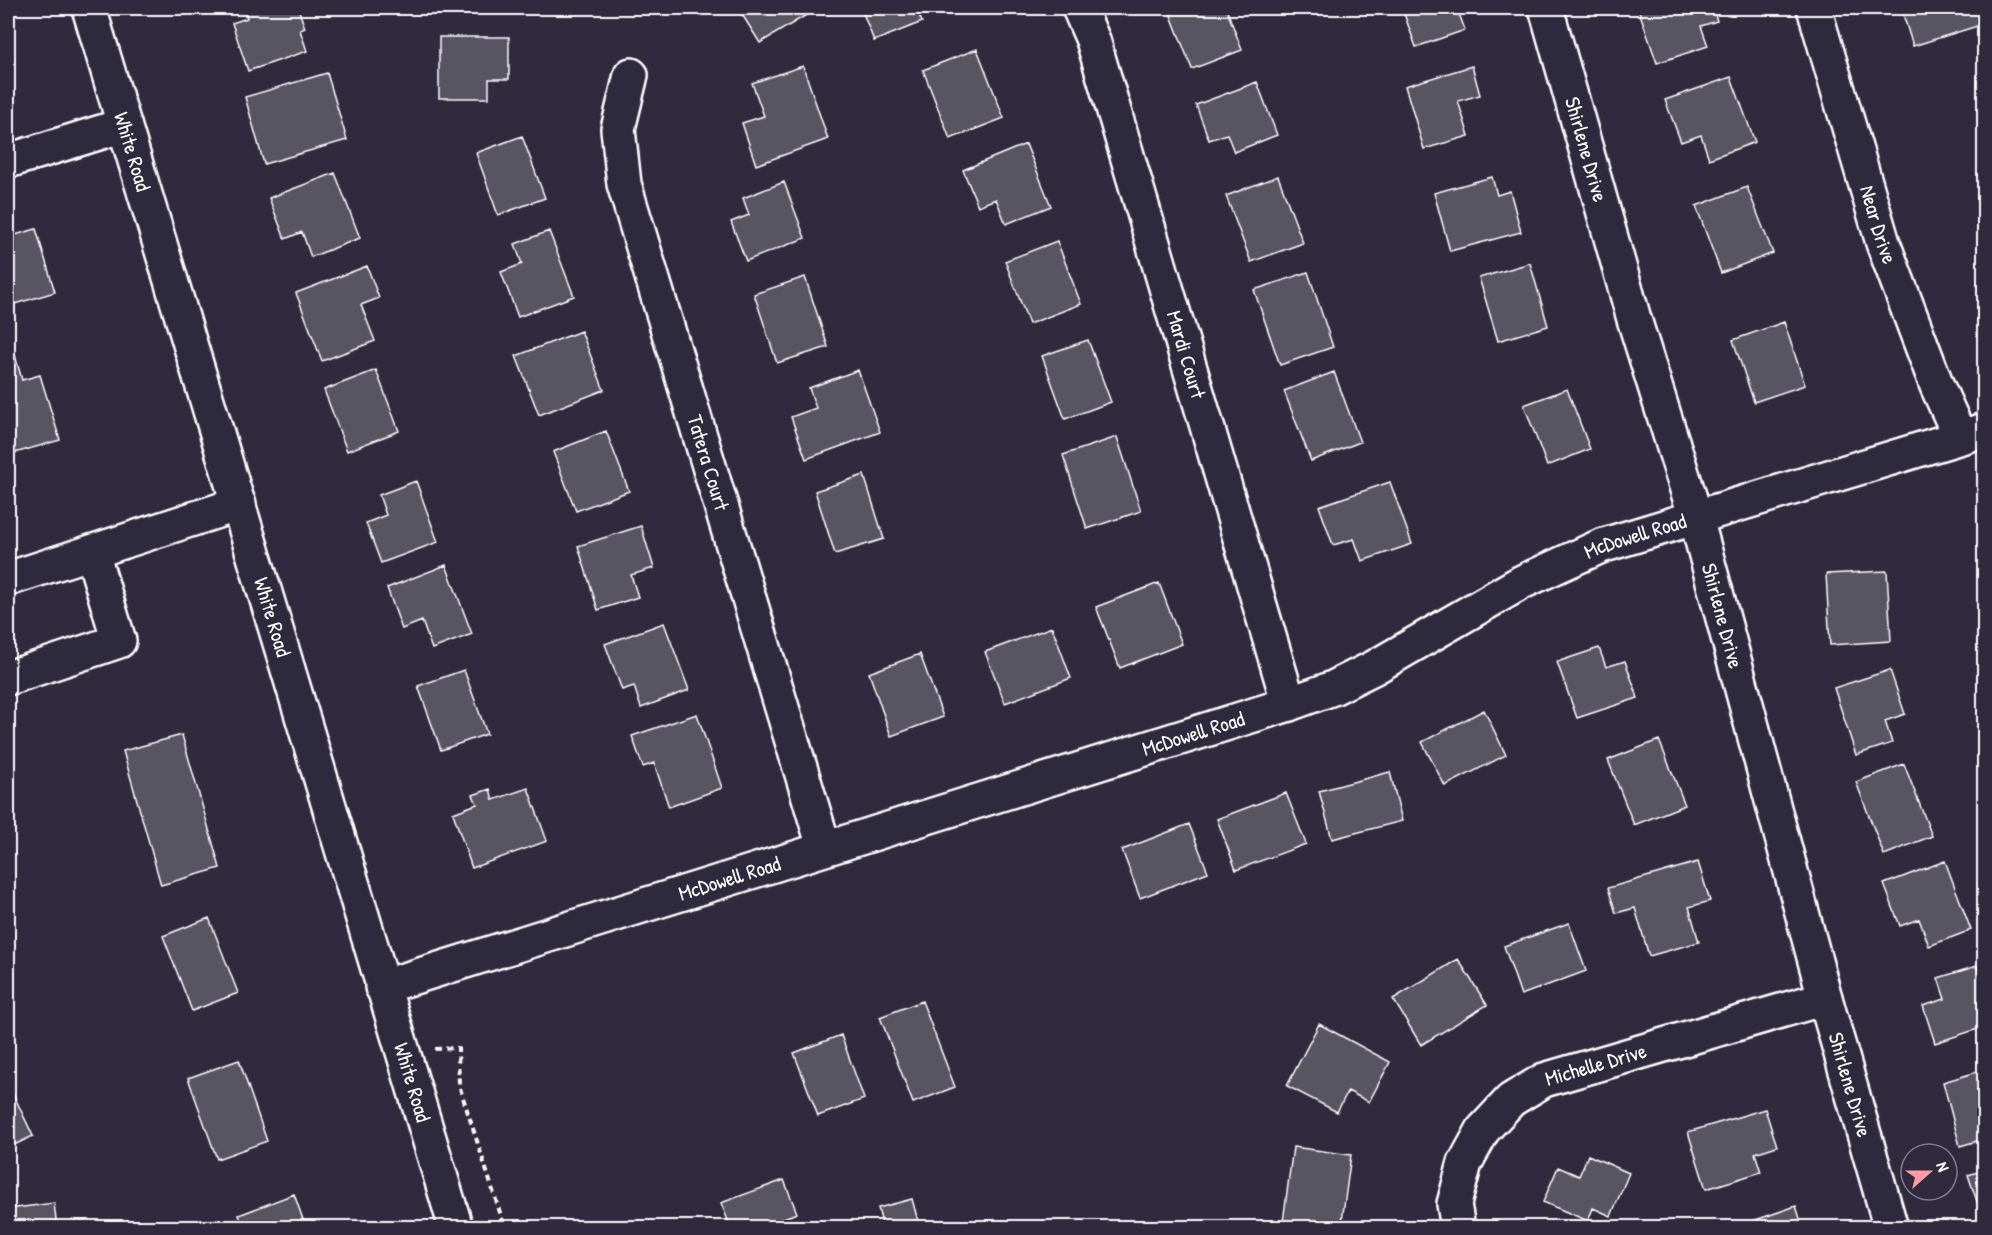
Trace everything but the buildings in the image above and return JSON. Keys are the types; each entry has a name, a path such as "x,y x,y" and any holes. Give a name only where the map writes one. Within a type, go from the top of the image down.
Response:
{"street":[{"name":"White Road","path":"89,8 456,1227"},
{"name":"Mardi Court","path":"1079,8 1097,51 1289,704"},
{"name":"Shirlene Drive","path":"1546,8 1631,308 1696,518 1824,998 1891,1227"},
{"name":"Near Drive","path":"1814,8 1883,243 1937,386 1972,434"},
{"name":"Tatera Court","path":"631,75 618,129 624,184 824,847"},
{"path":"8,161 124,125"},
{"name":"McDowell Road","path":"382,987 824,847 1289,704 1333,688 1375,667 1522,582 1601,546 1972,434"},
{"path":"8,579 239,504"},
{"path":"8,678 119,641 92,552"},
{"name":"Michelle Drive","path":"1458,1227 1454,1204 1465,1163 1483,1130 1511,1100 1544,1080 1824,998"}]}
